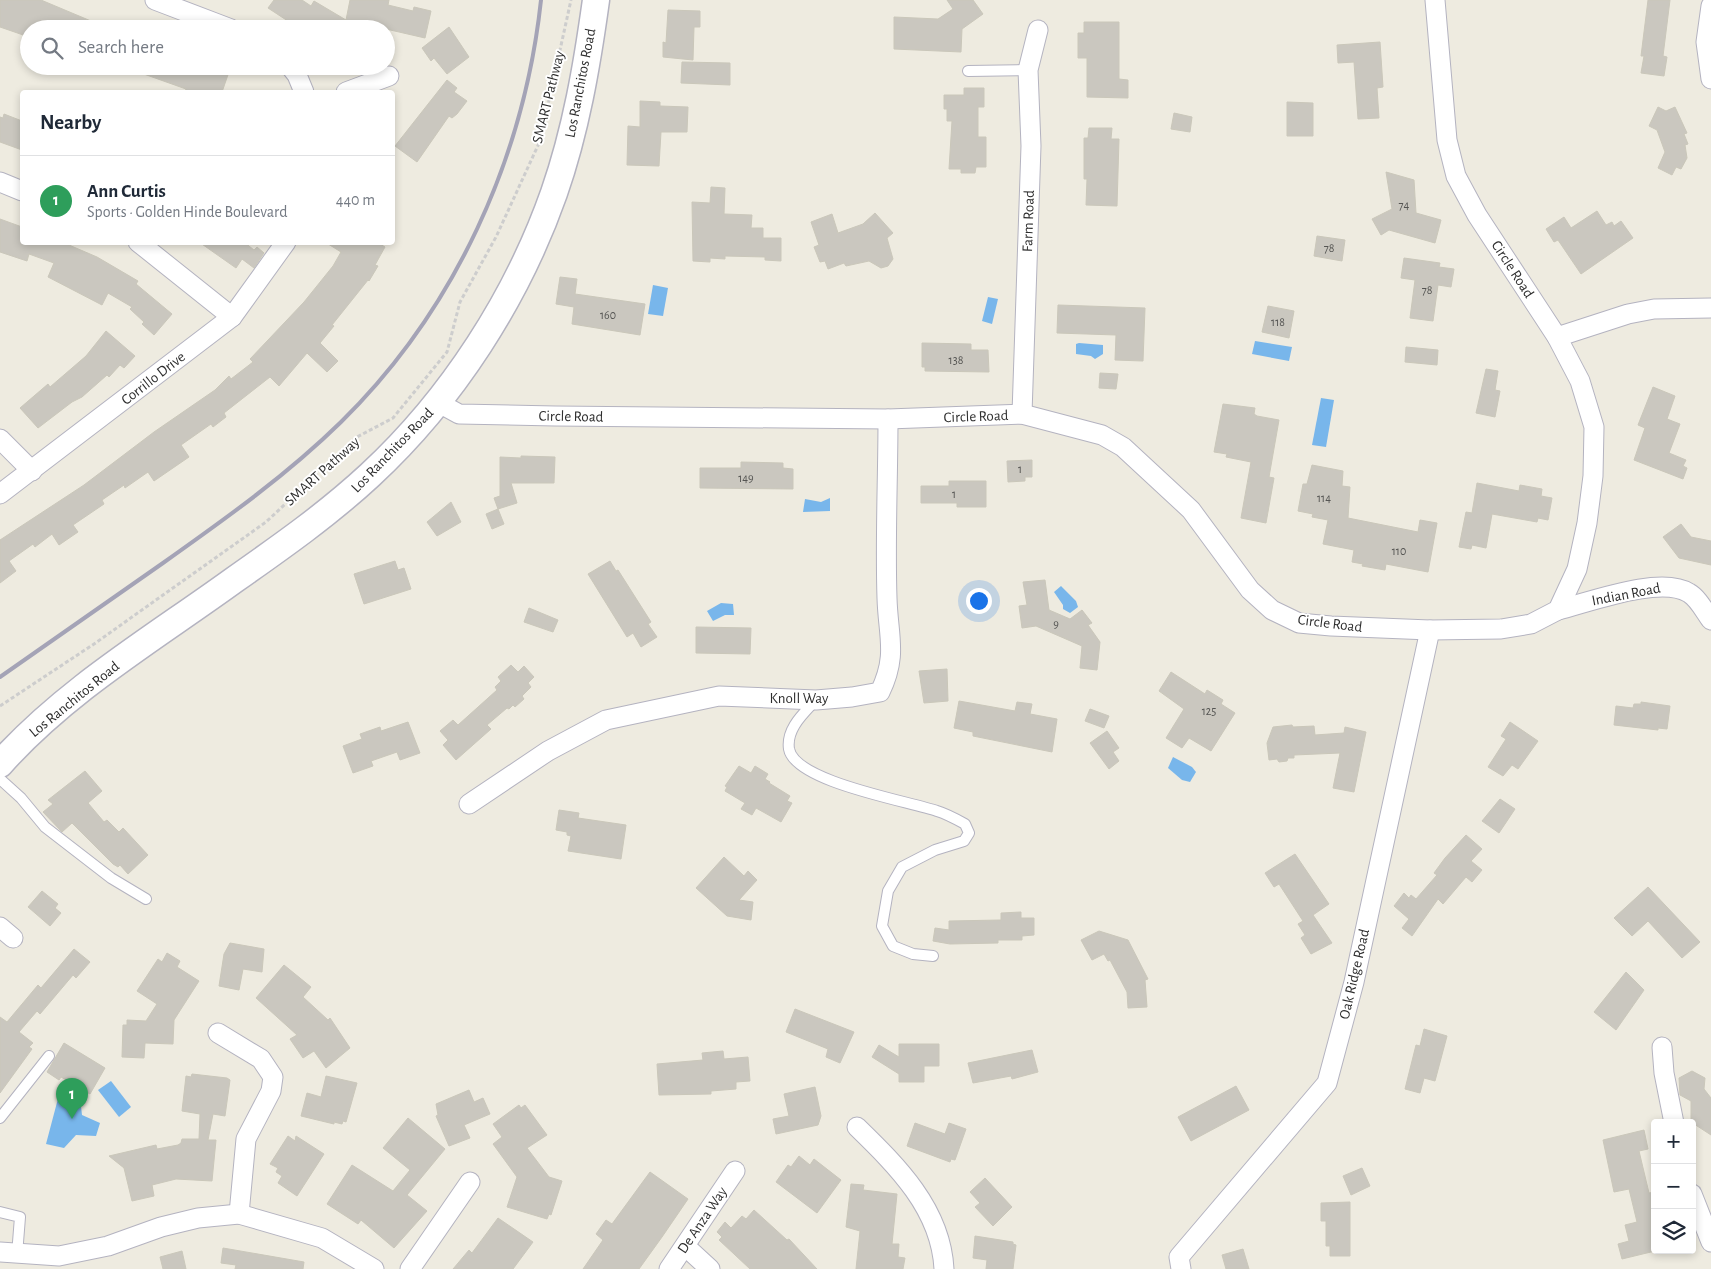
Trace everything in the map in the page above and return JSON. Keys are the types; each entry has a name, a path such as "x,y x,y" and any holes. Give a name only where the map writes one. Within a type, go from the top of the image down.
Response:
{"main road":[{"name":"Los Ranchitos Road","path":"0,764 36,728 95,679 337,505 393,452 437,402 479,344 516,281 537,237 554,192 574,123 586,67 596,0"}],"street":[{"path":"155,0 207,20"},
{"name":"Circle Road","path":"437,402 459,414 888,419 1022,414 1102,435 1123,447 1191,510 1230,566 1250,590 1272,610 1300,623 1430,630 1501,629 1531,624 1558,610 1577,569 1587,523 1593,476 1594,427 1580,381 1557,337 1478,215 1456,176 1447,140 1435,0"},
{"path":"1711,6 1706,42 1711,79"},
{"name":"Farm Road","path":"1022,414 1031,146 1028,70 1038,30"},
{"path":"297,75 303,90"},
{"path":"351,90 389,76"},
{"path":"0,182 20,190"},
{"path":"142,245 232,317"},
{"name":"Corrillo Drive","path":"0,494 232,317 284,245"},
{"path":"1557,337 1628,314 1654,309 1711,308"},
{"name":"Knoll Way","path":"469,804 548,751 606,720 719,696 816,700 880,692 889,673 892,652 887,599 888,419"},
{"path":"0,439 32,471"},
{"name":"Indian Road","path":"1558,610 1649,587 1673,586 1690,594 1711,620"},
{"name":"Oak Ridge Road","path":"1181,1269 1179,1257 1327,1083 1354,982 1430,630"},
{"path":"218,1033 262,1059 273,1077 271,1091 246,1139 239,1214"},
{"path":"1662,1047 1664,1073 1673,1119"},
{"path":"857,1127 895,1164 926,1207 943,1249 944,1269"},
{"name":"De Anza Way","path":"669,1269 735,1170"},
{"path":"410,1269 470,1182"},
{"path":"1696,1204 1711,1242"},
{"path":"9,1254 59,1256 108,1246 161,1227 198,1218 239,1214 322,1238 374,1269"},
{"path":"685,1246 710,1269"}],"lane":[{"path":"968,71 1028,70"},
{"path":"816,700 800,716 790,732 789,750 802,768 834,782 939,812 965,824 969,832 964,841 936,850 902,867 888,891 882,926 894,946 913,954 933,956"},
{"path":"0,779 20,798 45,827 111,878 146,899"},
{"path":"0,1118 48,1056"},
{"path":"0,1212 20,1217 9,1254"}],"path":[{"name":"SMART Pathway","path":"0,706 94,644 266,522 357,437 393,418 447,352 460,302 496,237 540,141 571,0"}],"water":[{"path":"653,285 668,288 663,316 648,314"},
{"path":"988,297 998,299 992,324 982,321"},
{"path":"1255,341 1292,347 1289,361 1252,354"},
{"path":"1076,344 1103,345 1103,354 1095,359 1091,356 1076,354"},
{"path":"1321,398 1334,400 1326,447 1312,445"},
{"path":"830,498 830,511 803,512 805,499 821,502"},
{"path":"1061,586 1076,601 1078,607 1070,613 1063,609 1063,605 1054,592"},
{"path":"721,603 733,604 734,615 725,615 713,621 707,611"},
{"path":"1173,757 1192,767 1196,772 1190,782 1182,780 1168,768"},
{"path":"111,1081 131,1107 119,1117 98,1090"},
{"path":"60,1091 80,1098 82,1115 100,1123 96,1136 76,1135 64,1148 46,1144"}],"building":[{"path":"0,0 41,0 89,20 20,20 20,34 0,27"},
{"path":"274,0 302,0 311,6 314,1 346,20 286,20 268,8"},
{"path":"350,0 389,0 388,5 413,11 414,7 431,11 425,38 395,31 395,20 346,20"},
{"path":"947,0 973,0 983,14 962,29 961,52 894,49 894,17 938,19 953,9"},
{"path":"1648,0 1670,0 1663,56 1667,57 1664,76 1641,73 1644,56 1641,56"},
{"path":"668,10 700,11 700,27 694,27 693,60 663,57 663,42 666,43"},
{"path":"1084,22 1119,22 1119,79 1128,80 1128,98 1087,97 1087,58 1078,58 1078,33 1084,33"},
{"path":"449,27 469,57 447,74 434,58 431,61 422,48"},
{"path":"1380,42 1383,87 1377,88 1379,118 1358,119 1354,62 1338,63 1337,45"},
{"path":"682,62 730,63 730,85 681,83"},
{"path":"147,75 228,75 223,90 186,89"},
{"path":"447,80 457,88 454,92 467,101 457,114 452,118 449,116 417,162 395,146"},
{"path":"964,88 984,88 984,107 978,107 978,137 986,137 986,167 976,167 975,173 961,173 961,169 949,169 952,121 947,121 947,109 944,109 944,95 964,95"},
{"path":"640,101 660,102 660,106 688,107 687,132 661,132 659,166 627,165 628,126 640,127"},
{"path":"1287,102 1313,103 1313,136 1287,136"},
{"path":"1658,107 1666,111 1675,107 1687,133 1684,134 1688,144 1685,145 1687,158 1681,169 1676,167 1672,175 1658,168 1665,152 1657,130 1649,126"},
{"path":"1174,113 1192,117 1190,132 1171,129"},
{"path":"4,114 20,120 20,149 0,142 0,117 3,118"},
{"path":"1089,128 1112,128 1111,139 1119,139 1117,206 1086,205 1087,179 1084,179 1084,138 1088,138"},
{"path":"1386,172 1414,180 1416,213 1441,220 1435,243 1389,230 1381,235 1372,219 1392,209"},
{"path":"711,187 725,188 724,214 752,215 751,228 763,228 763,238 781,238 781,261 765,260 765,257 725,256 725,259 710,258 710,262 693,261 692,202 710,203"},
{"path":"1597,211 1606,225 1612,222 1614,226 1621,221 1633,238 1581,274 1558,240 1554,242 1546,229 1564,217 1571,228"},
{"path":"875,213 893,233 887,238 893,259 888,266 881,268 869,261 846,266 844,263 828,269 825,261 820,262 814,247 819,245 811,222 832,214 838,233 863,224"},
{"path":"0,219 20,226 20,245 69,245 97,257 138,281 136,284 172,314 154,335 130,309 132,307 108,293 102,305 48,277 54,263 29,254 27,261 0,252"},
{"path":"1317,236 1345,240 1342,261 1314,256"},
{"path":"203,245 248,245 254,250 257,247 264,253 254,268 242,259 236,268"},
{"path":"330,245 382,245 385,247 375,265 378,266 369,281 332,325 334,326 320,343 338,361 327,372 307,353 279,386 270,377 224,413 226,417 213,427 211,424 181,445 189,457 154,481 148,472 125,488 124,485 102,500 104,504 73,525 78,532 59,545 52,534 35,547 33,544 9,561 16,571 0,583 0,540 84,485 154,432 215,390 229,376 231,379 253,362 250,359 304,302 333,266 341,252"},
{"path":"1404,258 1440,263 1439,267 1454,269 1451,287 1438,285 1433,321 1410,318 1415,280 1401,278"},
{"path":"560,277 577,279 575,294 645,304 640,335 572,324 574,307 556,304"},
{"path":"1058,305 1145,308 1143,361 1115,360 1116,335 1057,333"},
{"path":"1268,306 1294,311 1289,338 1262,332"},
{"path":"106,331 135,356 124,368 120,365 109,377 107,375 82,397 72,402 38,428 20,408 48,384 50,387 86,356"},
{"path":"922,343 971,344 971,350 988,350 989,372 925,371 925,367 922,367"},
{"path":"1406,347 1438,350 1437,365 1405,362"},
{"path":"1486,369 1498,371 1495,390 1500,391 1495,417 1476,413"},
{"path":"1100,373 1118,374 1116,389 1099,388"},
{"path":"1653,387 1675,396 1667,419 1680,424 1669,453 1686,460 1683,466 1687,468 1683,479 1634,460 1645,428 1638,425"},
{"path":"1223,404 1255,408 1254,414 1257,416 1279,420 1269,477 1274,478 1266,523 1241,518 1251,462 1226,457 1227,454 1214,452"},
{"path":"500,457 555,457 554,483 511,483 517,503 498,509 494,498 500,496"},
{"path":"1032,460 1032,477 1025,477 1025,481 1008,482 1007,461"},
{"path":"741,462 783,463 783,468 793,469 793,489 700,488 700,468 741,468"},
{"path":"1312,465 1343,471 1342,486 1350,487 1348,518 1418,532 1420,520 1437,523 1428,572 1386,564 1385,570 1362,566 1363,564 1352,562 1354,550 1323,544 1328,520 1312,517 1313,514 1298,511 1303,484 1307,484"},
{"path":"949,481 986,481 986,507 957,507 957,503 921,503 921,486 949,486"},
{"path":"1477,483 1519,491 1520,485 1542,489 1541,496 1552,498 1548,520 1538,518 1537,522 1492,514 1486,548 1472,545 1471,549 1459,547 1466,512 1472,513"},
{"path":"451,502 461,522 437,536 427,522"},
{"path":"498,509 504,524 492,529 486,514"},
{"path":"1681,524 1691,537 1711,541 1711,565 1679,558 1663,537"},
{"path":"395,561 398,570 404,568 411,589 364,604 354,574"},
{"path":"610,561 616,571 618,570 651,622 648,624 657,637 641,647 633,633 627,637 588,574"},
{"path":"1045,580 1049,610 1070,619 1082,610 1092,623 1088,625 1100,642 1097,670 1080,668 1082,646 1036,626 1022,628 1019,606 1027,605 1023,582"},
{"path":"529,608 558,620 553,632 524,622"},
{"path":"696,627 751,628 750,654 696,653"},
{"path":"511,665 518,672 524,666 534,677 528,683 531,687 522,696 524,699 515,707 513,705 509,709 507,708 487,725 491,729 456,760 443,745 448,740 440,731 453,720 458,725 497,690 495,687 501,681 498,677"},
{"path":"947,669 948,701 924,703 919,671"},
{"path":"1171,672 1205,694 1207,690 1223,700 1221,704 1235,713 1211,751 1189,738 1182,748 1166,738 1184,709 1159,691"},
{"path":"959,701 1015,711 1017,702 1032,704 1030,714 1057,719 1052,752 973,736 973,732 954,728"},
{"path":"1641,702 1670,706 1667,729 1658,728 1658,730 1614,725 1616,706 1633,708 1634,704 1641,704"},
{"path":"1090,709 1109,716 1104,728 1085,721"},
{"path":"408,722 420,753 400,760 397,752 371,761 373,766 353,773 343,746 362,739 360,734 380,727 381,731"},
{"path":"1510,722 1538,741 1518,769 1512,765 1503,776 1488,767 1506,739 1501,736"},
{"path":"1292,725 1293,727 1314,726 1315,735 1344,733 1345,727 1366,732 1354,792 1333,788 1340,753 1294,755 1294,758 1288,758 1287,761 1279,762 1277,759 1269,760 1267,743 1273,727"},
{"path":"1107,731 1119,748 1113,752 1119,761 1109,769 1090,743"},
{"path":"739,766 751,773 755,766 768,774 765,779 769,783 790,796 787,801 792,803 781,822 756,808 752,815 741,809 745,803 725,791 727,787 725,786"},
{"path":"85,771 102,791 88,803 104,822 107,820 119,832 123,828 148,855 128,874 120,865 118,867 113,864 72,823 62,832 43,812 53,804 48,800"},
{"path":"1500,799 1515,809 1499,833 1482,821"},
{"path":"559,810 579,813 578,818 626,825 621,859 568,851 571,836 567,835 567,832 556,830"},
{"path":"1466,835 1482,849 1471,861 1482,870 1472,882 1466,877 1443,904 1438,899 1412,936 1402,928 1409,919 1394,906 1404,893 1409,898 1411,895 1416,899 1437,875 1434,873 1445,858"},
{"path":"1295,854 1329,904 1313,915 1332,943 1311,954 1301,938 1305,935 1298,924 1303,921 1279,884 1274,887 1265,873"},
{"path":"724,857 744,876 748,871 757,880 739,900 753,902 751,920 727,916 696,888"},
{"path":"1648,887 1700,942 1682,958 1648,921 1632,936 1614,918"},
{"path":"42,891 58,904 55,908 61,913 50,926 28,907"},
{"path":"1021,912 1021,918 1034,918 1034,935 1022,936 1022,940 998,940 998,943 950,944 933,941 935,928 949,930 949,921 1001,920 1001,913"},
{"path":"1099,931 1128,940 1148,979 1145,980 1147,1007 1128,1008 1127,992 1110,960 1108,961 1104,954 1092,960 1081,940"},
{"path":"230,943 264,949 262,972 243,969 239,990 219,986 224,954"},
{"path":"74,949 90,962 76,978 73,975 40,1014 37,1011 19,1032 33,1043 29,1047 32,1049 0,1093 0,1017 7,1022 38,985 41,988"},
{"path":"167,953 180,961 177,967 199,981 174,1020 173,1044 145,1043 144,1058 122,1057 123,1025 127,1025 127,1020 146,1021 157,1004 137,991 158,959 162,962"},
{"path":"284,965 311,987 303,997 328,1020 330,1018 350,1048 326,1068 314,1051 303,1058 290,1039 297,1035 256,998"},
{"path":"1626,972 1644,990 1616,1030 1594,1012"},
{"path":"795,1009 854,1032 840,1063 826,1057 828,1049 786,1032"},
{"path":"1424,1029 1447,1036 1435,1081 1424,1078 1420,1093 1405,1089 1416,1045 1420,1046"},
{"path":"64,1043 105,1068 90,1094 61,1077 59,1080 47,1072"},
{"path":"899,1044 939,1044 939,1066 924,1066 924,1082 899,1082 899,1074 872,1057 879,1045 899,1057"},
{"path":"1032,1050 1038,1072 1012,1079 1011,1076 973,1083 968,1063"},
{"path":"723,1051 724,1059 748,1057 750,1081 736,1082 736,1089 711,1091 711,1094 659,1095 657,1064 703,1060 702,1053"},
{"path":"1692,1071 1705,1078 1704,1089 1711,1098 1711,1135 1696,1125 1696,1119 1691,1119 1691,1101 1680,1095 1679,1078"},
{"path":"192,1074 227,1078 230,1080 225,1116 213,1114 208,1140 216,1140 212,1181 176,1179 152,1185 154,1196 132,1201 124,1168 109,1156 156,1145 157,1149 178,1145 182,1139 199,1139 200,1114 182,1111 186,1076 191,1077"},
{"path":"326,1076 357,1083 346,1122 343,1121 342,1124 334,1122 334,1124 301,1116 307,1093 321,1097"},
{"path":"1236,1086 1249,1110 1191,1141 1178,1117"},
{"path":"815,1087 821,1116 818,1125 776,1134 773,1119 789,1116 784,1094"},
{"path":"469,1090 474,1102 483,1098 490,1114 464,1125 470,1138 449,1146 436,1116 438,1115 436,1104"},
{"path":"519,1105 521,1108 525,1105 547,1135 527,1148 549,1177 562,1181 551,1215 549,1214 547,1219 507,1207 517,1177 493,1144 502,1137 493,1124"},
{"path":"408,1118 445,1149 407,1195 427,1211 394,1248 361,1220 358,1224 327,1204 352,1165 393,1191 410,1170 383,1148"},
{"path":"915,1123 945,1134 949,1123 966,1129 955,1160 951,1159 950,1162 907,1146"},
{"path":"1644,1130 1648,1149 1639,1151 1649,1193 1651,1193 1651,1252 1622,1259 1618,1244 1629,1241 1625,1225 1637,1222 1629,1189 1614,1192 1603,1140"},
{"path":"288,1136 295,1141 296,1136 324,1154 297,1196 278,1183 282,1176 276,1172 278,1168 270,1164"},
{"path":"799,1156 810,1165 814,1159 841,1180 817,1213 776,1182 788,1165 791,1167"},
{"path":"1362,1168 1370,1186 1351,1195 1343,1176"},
{"path":"650,1172 688,1199 662,1237 639,1269 583,1269 603,1240 596,1234 606,1220 612,1224"},
{"path":"985,1178 1012,1207 993,1226 975,1207 980,1203 970,1192"},
{"path":"851,1184 864,1185 863,1190 897,1194 892,1244 899,1244 898,1257 905,1258 903,1269 856,1269 860,1231 846,1227"},
{"path":"1350,1202 1350,1256 1330,1256 1330,1246 1326,1246 1326,1221 1321,1221 1321,1203"},
{"path":"754,1210 787,1240 789,1239 817,1269 750,1269 719,1240 722,1237 717,1232 725,1222 731,1228 742,1216 746,1219"},
{"path":"498,1218 533,1242 513,1269 453,1269 469,1250 472,1253"},
{"path":"975,1236 1013,1242 1016,1245 1013,1269 986,1269 987,1260 973,1258"},
{"path":"223,1248 304,1262 303,1269 235,1269 236,1265 221,1263"},
{"path":"1243,1249 1249,1269 1226,1269 1222,1255"},
{"path":"182,1251 186,1269 163,1269 160,1257"}],"railway":[{"path":"0,677 255,496 341,422 382,378 418,331 450,281 477,228 500,173 519,117 532,59 541,0"}],"place":[{"name":"Ann Curtis","path":"72,1119"}]}
